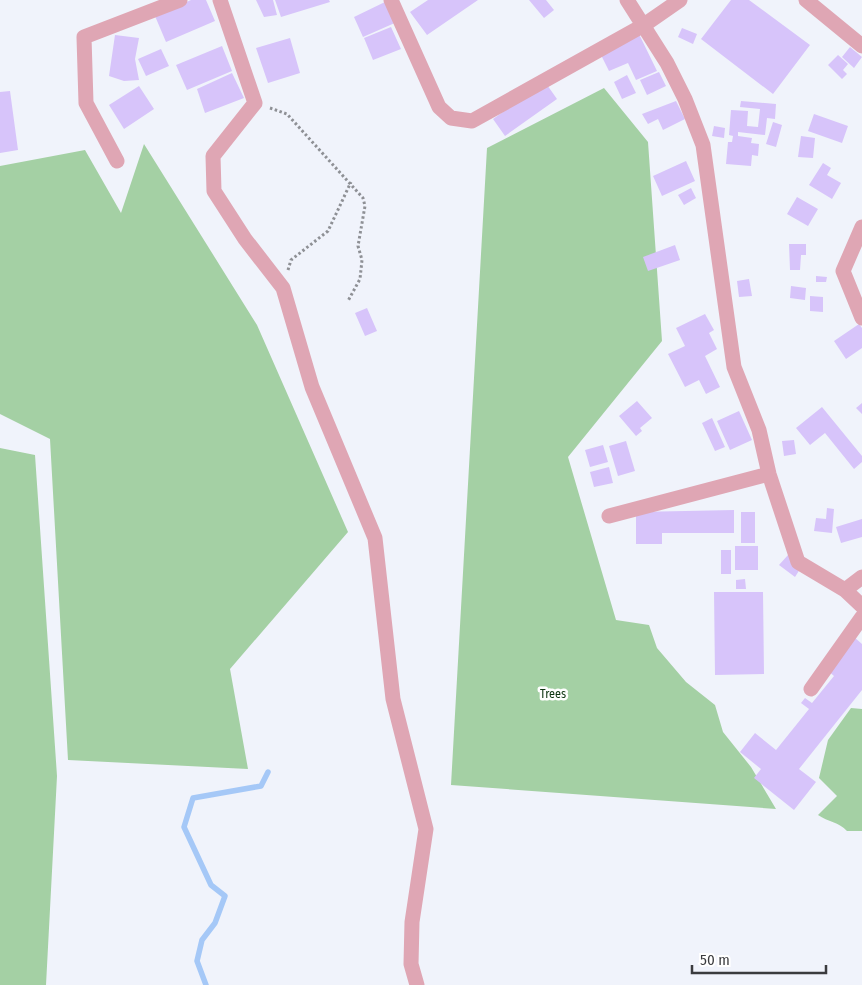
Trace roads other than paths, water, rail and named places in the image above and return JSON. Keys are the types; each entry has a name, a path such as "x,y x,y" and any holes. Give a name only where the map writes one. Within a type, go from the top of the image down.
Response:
{"street":[{"path":"117,161 86,103 84,36 180,0"},
{"path":"220,0 255,103 213,156 214,191 245,239 283,288 312,387 375,538 393,699 426,829 412,922 411,964 417,985"},
{"path":"391,0 439,107 450,118 472,121 644,25 680,0"},
{"path":"627,0 644,25 685,99 703,145 734,367 758,430 769,474 798,562 845,590 862,606"},
{"path":"806,0 862,46"},
{"path":"862,227 844,271 862,318"},
{"path":"609,516 769,474"},
{"path":"845,590 862,577"},
{"path":"811,688 862,617"}],"waterway":[{"path":"206,985 197,961 202,940 215,923 225,896 211,885 184,827 193,798 261,786 268,772"}],"park label":[{"name":"Trees","path":"553,694"}]}
